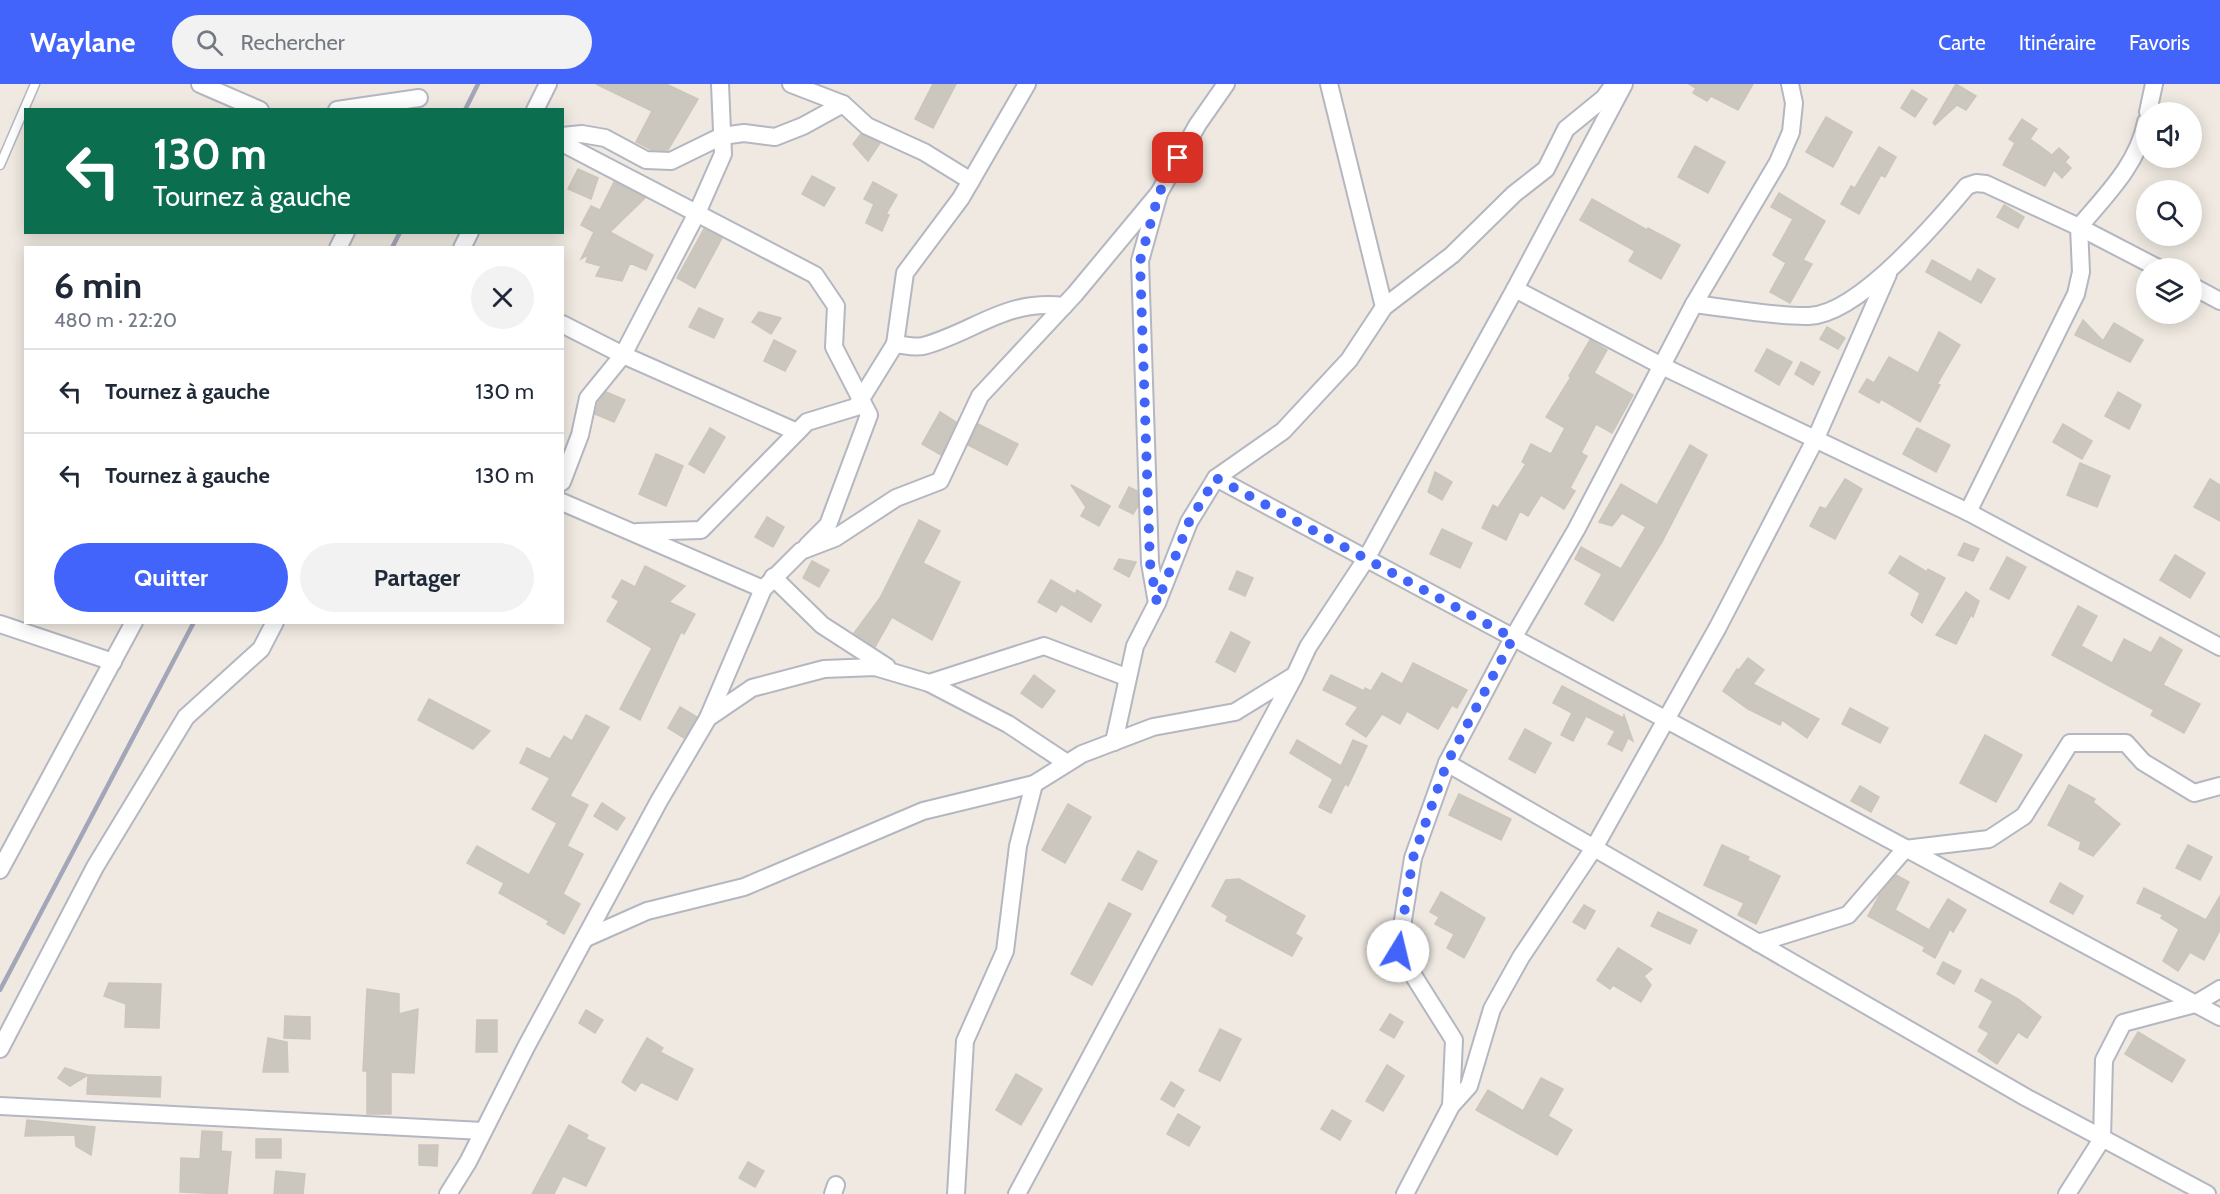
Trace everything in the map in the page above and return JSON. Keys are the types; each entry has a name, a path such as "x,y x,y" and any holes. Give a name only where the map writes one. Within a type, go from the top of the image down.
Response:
{"street":[{"path":"200,84 255,108"},
{"path":"536,108 548,84"},
{"path":"564,477 580,435 588,398 623,355 697,213 723,154 720,84"},
{"path":"791,84 843,104 867,126 924,152 971,181"},
{"path":"637,532 701,530 807,423 856,407 895,344 905,273 971,181 1027,84"},
{"path":"801,551 835,538 896,498 940,482 980,396 1064,306 1159,193 1198,124 1226,84"},
{"path":"1329,84 1384,307"},
{"path":"1114,742 1126,677 1135,646 1157,603 1189,522 1216,478 1283,431 1349,360 1384,307 1452,255 1514,194 1546,168 1566,129 1604,98 1614,84"},
{"path":"1017,1194 1308,647 1366,560 1515,289 1624,84"},
{"path":"1451,1106 1454,1040 1398,951 1413,858 1447,763 1513,638 1576,530 1664,367 1694,304 1737,235 1778,162 1791,132 1794,103 1790,84"},
{"path":"2150,102 2154,84"},
{"path":"350,108 419,97"},
{"path":"564,136 582,134 605,138 646,160 671,161 722,136 744,134 775,137 803,126 843,104"},
{"path":"448,1194 659,801 708,718 768,583 828,525 869,415 834,347 836,306 815,274 564,144"},
{"path":"1968,512 2076,294 2081,272 2079,227 2125,173 2136,152"},
{"path":"1694,304 1811,316 1839,306 1888,274 1967,186 1976,183 1986,184 2079,227 2139,258"},
{"path":"1157,603 1150,563 1140,261 1159,193"},
{"path":"1405,1194 1451,1106 1469,1086 1492,1009 1521,957 1594,848 1667,721 1815,438 1888,274"},
{"path":"1515,289 1664,367 1968,512 2220,647"},
{"path":"2202,291 2220,301"},
{"path":"895,344 921,346 995,315 1040,303 1064,306"},
{"path":"564,325 623,355 797,432"},
{"path":"1216,478 2220,1017"},
{"path":"564,503 768,583 822,625 897,673"},
{"path":"0,624 113,662"},
{"path":"0,870 133,624"},
{"path":"0,1049 95,867 186,717 261,650 274,624"},
{"path":"935,681 1044,646 1126,677"},
{"path":"708,718 752,688 824,669 875,667 935,681 1008,724 1067,764"},
{"path":"586,938 646,911 744,887 923,811 1034,784 1082,754 1154,727 1235,712 1295,675"},
{"path":"1758,943 1848,915 1905,849 1989,839 2024,816 2070,743 2126,743 2144,762 2193,793 2220,786"},
{"path":"1447,763 2026,1098 2207,1194"},
{"path":"956,1194 965,1041 1005,951 1018,846 1034,784"},
{"path":"2067,1194 2103,1139 2104,1060 2123,1023 2195,1004 2220,989"},
{"path":"0,1106 483,1131"}],"lane":[{"path":"25,108 35,84"},
{"path":"0,165 24,109"}],"building":[{"path":"596,84 666,84 698,99 668,150 652,150 636,142 652,111"},
{"path":"933,84 956,84 933,128 915,119"},
{"path":"1689,84 1753,84 1738,110 1711,96 1707,101 1693,93 1696,88"},
{"path":"1956,84 1976,96 1966,110 1957,105 1935,125 1933,123"},
{"path":"1912,90 1927,99 1915,117 1901,108"},
{"path":"1826,117 1852,132 1833,167 1806,152"},
{"path":"2022,119 2037,129 2030,139 2052,155 2059,148 2069,157 2065,162 2071,168 2062,178 2054,170 2045,186 2003,165 2015,143 2009,139"},
{"path":"861,134 880,143 868,161 853,144"},
{"path":"1695,146 1725,162 1708,193 1678,177"},
{"path":"1879,147 1896,157 1885,177 1881,175 1859,214 1841,204 1851,186 1855,188"},
{"path":"578,169 598,178 591,199 568,189"},
{"path":"812,176 835,188 824,206 802,194"},
{"path":"614,182 645,198 610,232 653,255 646,270 630,263 622,281 596,276 601,266 586,262 588,255 581,259 594,232 581,225 591,206 600,210"},
{"path":"873,182 897,195 886,214 889,215 882,231 866,223 874,204 864,199"},
{"path":"1779,193 1825,221 1803,260 1812,264 1790,303 1770,292 1786,263 1773,255 1793,219 1771,207"},
{"path":"1592,199 1647,230 1648,228 1680,245 1661,279 1629,261 1635,251 1580,220"},
{"path":"2004,205 2024,217 2018,228 1997,217"},
{"path":"704,229 722,238 695,288 677,278"},
{"path":"1932,260 1971,282 1978,269 1995,279 1981,303 1926,272"},
{"path":"699,308 723,319 714,338 689,327"},
{"path":"759,312 781,318 771,334 752,322"},
{"path":"2083,320 2103,341 2114,323 2143,340 2130,362 2075,335"},
{"path":"1827,327 1845,338 1838,349 1820,339"},
{"path":"1939,332 1960,345 1937,384 1940,385 1920,422 1881,399 1879,403 1859,392 1867,379 1874,383 1889,357 1918,373"},
{"path":"774,340 796,351 785,371 764,361"},
{"path":"1590,340 1607,350 1594,373 1633,395 1612,433 1596,424 1581,453 1587,456 1570,488 1575,491 1564,509 1541,495 1528,516 1520,511 1506,540 1482,528 1493,505 1498,508 1526,464 1522,462 1531,444 1551,454 1565,428 1546,417 1571,377 1569,376"},
{"path":"1767,349 1792,362 1779,385 1755,371"},
{"path":"1801,362 1820,372 1813,385 1795,374"},
{"path":"606,392 625,400 614,422 595,414 598,403"},
{"path":"2118,392 2141,405 2129,429 2105,416"},
{"path":"940,412 956,422 941,455 922,444"},
{"path":"978,424 1018,444 1007,465 968,445"},
{"path":"2063,424 2092,441 2082,459 2053,442"},
{"path":"710,428 725,437 704,473 689,464"},
{"path":"1917,428 1950,445 1936,472 1903,454"},
{"path":"1690,445 1707,455 1662,542 1613,621 1585,604 1602,574 1575,559 1581,547 1621,569 1646,527 1622,513 1612,526 1599,522 1621,484 1657,505"},
{"path":"656,454 683,466 666,506 639,494"},
{"path":"2080,463 2110,476 2097,507 2067,495"},
{"path":"1435,472 1452,482 1442,500 1428,492"},
{"path":"1845,479 1862,489 1835,539 1810,526 1820,507 1826,509"},
{"path":"2210,479 2220,485 2220,521 2194,507"},
{"path":"1071,485 1110,506 1099,526 1081,516 1086,507"},
{"path":"1129,487 1137,491 1138,506 1133,514 1119,507"},
{"path":"767,517 784,527 773,547 755,537"},
{"path":"919,520 940,531 923,563 960,582 932,640 892,617 875,647 854,633 880,598"},
{"path":"1442,529 1472,543 1460,568 1430,554"},
{"path":"1964,543 1979,549 1973,561 1958,555"},
{"path":"2175,555 2205,573 2190,598 2160,580"},
{"path":"1900,556 1927,572 1928,569 1945,578 1922,623 1911,615 1920,593 1889,573"},
{"path":"2007,557 2026,567 2009,599 1990,589"},
{"path":"1119,559 1136,562 1129,577 1114,569"},
{"path":"812,561 829,570 819,587 803,578"},
{"path":"645,566 685,586 669,602 695,614 684,634 681,632 640,720 620,709 652,648 607,621 619,601 612,597 622,580 635,587"},
{"path":"1237,571 1253,578 1245,596 1229,589"},
{"path":"1051,580 1075,594 1077,590 1101,605 1091,622 1061,604 1056,612 1038,602"},
{"path":"1966,592 1979,601 1973,617 1971,615 1956,644 1936,635"},
{"path":"2078,606 2097,616 2081,646 2112,663 2124,639 2151,653 2160,637 2182,650 2163,685 2200,704 2184,733 2151,715 2154,710 2052,655"},
{"path":"1231,632 1250,642 1235,672 1216,662"},
{"path":"1748,658 1764,670 1753,684 1819,719 1807,738 1782,720 1780,725 1748,709 1723,691 1737,669 1739,670"},
{"path":"1413,663 1467,690 1457,708 1452,705 1438,729 1407,711 1400,724 1382,714 1366,737 1346,724 1358,707 1323,690 1331,675 1364,691 1365,688 1371,691 1382,673 1402,684"},
{"path":"1034,675 1055,691 1042,708 1021,693"},
{"path":"1562,686 1623,718 1624,715 1633,741 1628,738 1622,751 1608,744 1615,731 1586,716 1573,741 1561,735 1572,713 1553,703"},
{"path":"429,699 490,731 473,749 418,720"},
{"path":"680,707 697,717 684,738 668,728"},
{"path":"1850,708 1888,728 1880,743 1842,724"},
{"path":"586,715 609,727 570,796 588,805 567,846 583,854 563,894 580,904 564,934 547,924 549,921 499,893 504,883 467,863 477,846 529,875 557,823 532,809 550,778 520,763 527,748 550,759 564,736 572,741"},
{"path":"1525,729 1551,743 1535,773 1509,759"},
{"path":"1985,735 2022,755 1996,802 1960,783"},
{"path":"1297,740 1341,766 1353,740 1367,746 1348,786 1345,784 1331,813 1319,807 1333,779 1290,753"},
{"path":"2069,785 2095,799 2093,802 2120,824 2093,856 2079,849 2081,842 2048,825"},
{"path":"1860,786 1879,797 1871,812 1851,801"},
{"path":"1459,794 1511,819 1501,840 1449,815"},
{"path":"602,803 625,818 617,830 594,816"},
{"path":"1068,804 1091,817 1065,863 1042,850"},
{"path":"1722,845 1749,857 1747,860 1780,876 1756,924 1738,915 1744,903 1704,885"},
{"path":"2188,845 2212,857 2200,880 2176,868"},
{"path":"1138,851 1157,861 1142,890 1122,880"},
{"path":"1896,875 1909,882 1895,910 1929,930 1948,899 1966,910 1953,932 1950,929 1935,958 1923,951 1925,947 1868,916 1879,896"},
{"path":"1239,879 1305,916 1295,934 1302,938 1292,956 1226,921 1228,916 1212,906 1226,880"},
{"path":"2060,883 2083,896 2073,914 2050,902"},
{"path":"2144,888 2206,920 2220,896 2220,930 2204,960 2190,952 2178,971 2163,961 2179,929 2161,918 2163,915 2137,903"},
{"path":"1441,892 1485,918 1464,958 1447,948 1454,934 1435,924 1439,917 1430,912"},
{"path":"1109,903 1131,914 1092,985 1071,974"},
{"path":"1584,905 1595,911 1585,929 1573,922"},
{"path":"1658,912 1697,930 1690,944 1651,926"},
{"path":"1618,948 1652,969 1644,976 1651,985 1641,1002 1613,985 1610,989 1597,980"},
{"path":"1943,962 1961,971 1954,984 1937,974"},
{"path":"1981,979 2018,999 2041,1017 2027,1038 2018,1032 1997,1064 1978,1051 1989,1033 1979,1027 1993,1001 1975,991"},
{"path":"109,983 161,984 159,1028 125,1027 126,1004 104,996"},
{"path":"367,989 399,994 399,1014 418,1009 414,1073 391,1072 391,1114 367,1114 367,1071 363,1071"},
{"path":"586,1010 603,1020 595,1033 579,1023"},
{"path":"1390,1014 1403,1022 1394,1038 1380,1030"},
{"path":"285,1016 310,1017 310,1039 284,1038"},
{"path":"477,1020 497,1020 497,1052 476,1052"},
{"path":"1220,1029 1241,1039 1220,1081 1199,1071"},
{"path":"2138,1032 2185,1060 2172,1082 2125,1054"},
{"path":"268,1038 287,1042 288,1072 263,1072"},
{"path":"647,1038 663,1048 660,1052 693,1069 677,1100 641,1082 635,1091 622,1082"},
{"path":"1387,1065 1404,1076 1383,1111 1366,1101"},
{"path":"65,1068 88,1075 70,1086 58,1078"},
{"path":"1016,1074 1042,1089 1021,1125 996,1110"},
{"path":"88,1075 161,1077 160,1097 87,1094"},
{"path":"1541,1078 1563,1089 1548,1116 1572,1130 1557,1155 1476,1110 1488,1090 1523,1111"},
{"path":"1171,1082 1184,1090 1174,1107 1161,1099"},
{"path":"1332,1110 1351,1121 1340,1140 1321,1129"},
{"path":"1178,1114 1200,1127 1189,1146 1167,1134"},
{"path":"27,1120 95,1127 91,1155 76,1146 75,1135 25,1136"},
{"path":"569,1125 588,1135 586,1139 605,1148 586,1186 563,1176 554,1194 532,1194"},
{"path":"202,1131 222,1132 221,1151 231,1152 227,1194 180,1192 181,1158 200,1159"},
{"path":"256,1139 281,1139 281,1158 256,1158"},
{"path":"419,1145 438,1145 437,1166 419,1165"},
{"path":"748,1162 764,1171 755,1187 739,1178"},
{"path":"276,1171 305,1174 303,1194 274,1194"}],"railway":[{"path":"466,108 478,84"},
{"path":"393,246 399,234"},
{"path":"0,990 193,624"}],"route":[{"path":"1178,158 1159,193 1140,261 1150,563 1157,603 1189,522 1216,478 1513,638 1447,763 1413,858 1398,951"}]}
